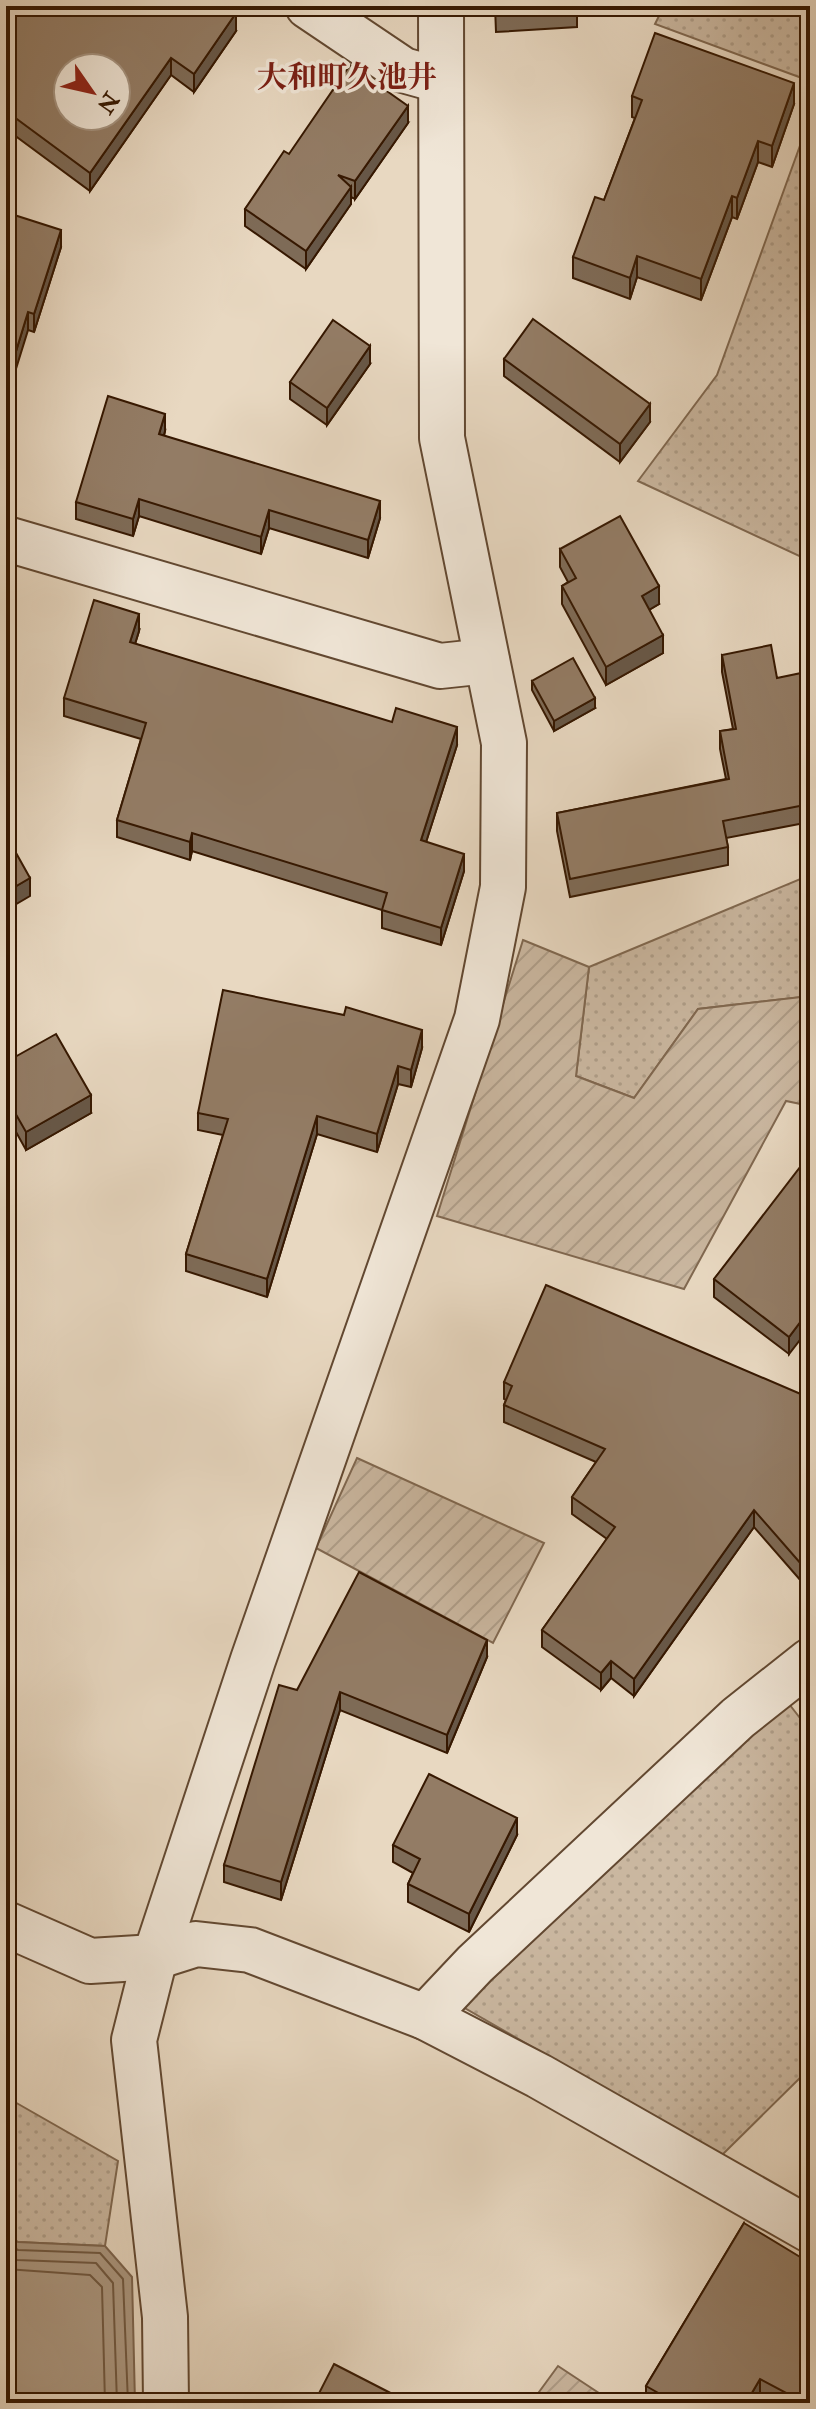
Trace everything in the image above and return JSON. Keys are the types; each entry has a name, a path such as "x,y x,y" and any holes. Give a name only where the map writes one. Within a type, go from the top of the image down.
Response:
{"street":[{"path":"308,6 403,70 439,80"},
{"path":"166,2403 165,2317 134,2040 155,1957 258,1645 477,1019 503,887 504,743 442,438 441,6"},
{"path":"7,539 440,666 487,661"},
{"path":"425,2017 475,1964 738,1718 810,1661"},
{"path":"6,1924 90,1961 155,1957 196,1944 250,1950 425,2017 539,2076 810,2230"}],"shaded area":[{"path":"664,6 810,6 810,81 655,24"},
{"path":"810,118 810,561 638,481 717,375"},
{"path":"810,875 810,996 698,1009 634,1098 576,1076 589,967"},
{"path":"523,940 589,967 576,1076 634,1098 698,1009 810,996 810,1106 786,1101 684,1289 437,1216"},
{"path":"357,1458 544,1543 493,1643 316,1548"},
{"path":"786,1700 810,1731 810,2068 721,2156 463,2007"},
{"path":"6,2097 118,2161 105,2246 18,2242 6,2235"},
{"path":"558,2366 614,2403 531,2403"}],"water":[{"path":"6,2235 18,2242 105,2246 132,2277 135,2403 6,2403"}],"building":[{"path":"8,6 226,6 236,13 194,74 171,58 132,113 132,52 52,52 52,132 119,132 90,173 6,111"},
{"path":"496,6 577,6 577,10 496,15"},
{"path":"655,33 794,83 772,146 758,141 737,198 732,196 701,279 637,256 630,278 573,257 595,197 604,200 642,100 632,96"},
{"path":"350,65 408,106 355,181 338,175 351,187 306,251 245,209 284,151 289,154"},
{"path":"8,213 61,230 34,314 28,312 6,384 6,218"},
{"path":"533,319 650,404 620,444 504,359"},
{"path":"333,320 370,346 327,408 290,382"},
{"path":"108,396 165,414 159,434 380,501 368,540 269,510 261,537 139,499 133,519 76,502"},
{"path":"620,516 659,586 642,596 663,635 606,667 562,586 576,578 560,549"},
{"path":"94,600 139,614 130,642 392,722 396,708 457,727 421,840 464,854 441,928 382,910 387,893 192,833 190,842 117,820 146,723 64,698"},
{"path":"771,645 777,678 806,672 810,692 810,804 723,821 728,847 570,879 557,813 729,779 720,731 736,729 722,655"},
{"path":"573,658 595,698 554,721 532,681"},
{"path":"6,835 30,878 6,892"},
{"path":"223,990 344,1015 346,1007 422,1030 411,1070 398,1066 377,1134 317,1116 267,1279 186,1254 228,1119 198,1113"},
{"path":"56,1034 91,1095 26,1132 6,1097 6,1062"},
{"path":"804,1162 810,1167 810,1309 789,1337 714,1279"},
{"path":"546,1285 810,1398 810,1558 802,1565 754,1510 634,1679 611,1661 601,1673 542,1630 615,1527 572,1497 605,1449 504,1405 512,1386 504,1382"},
{"path":"359,1572 487,1640 447,1735 340,1692 281,1882 224,1865 279,1685 297,1690"},
{"path":"429,1774 517,1818 469,1914 408,1884 420,1859 393,1845"},
{"path":"744,2223 810,2263 810,2403 760,2379 746,2403 676,2403 646,2386"},
{"path":"334,2364 410,2403 314,2403"}],"district":[{"name":"大和町久池井","path":"347,77"}]}
